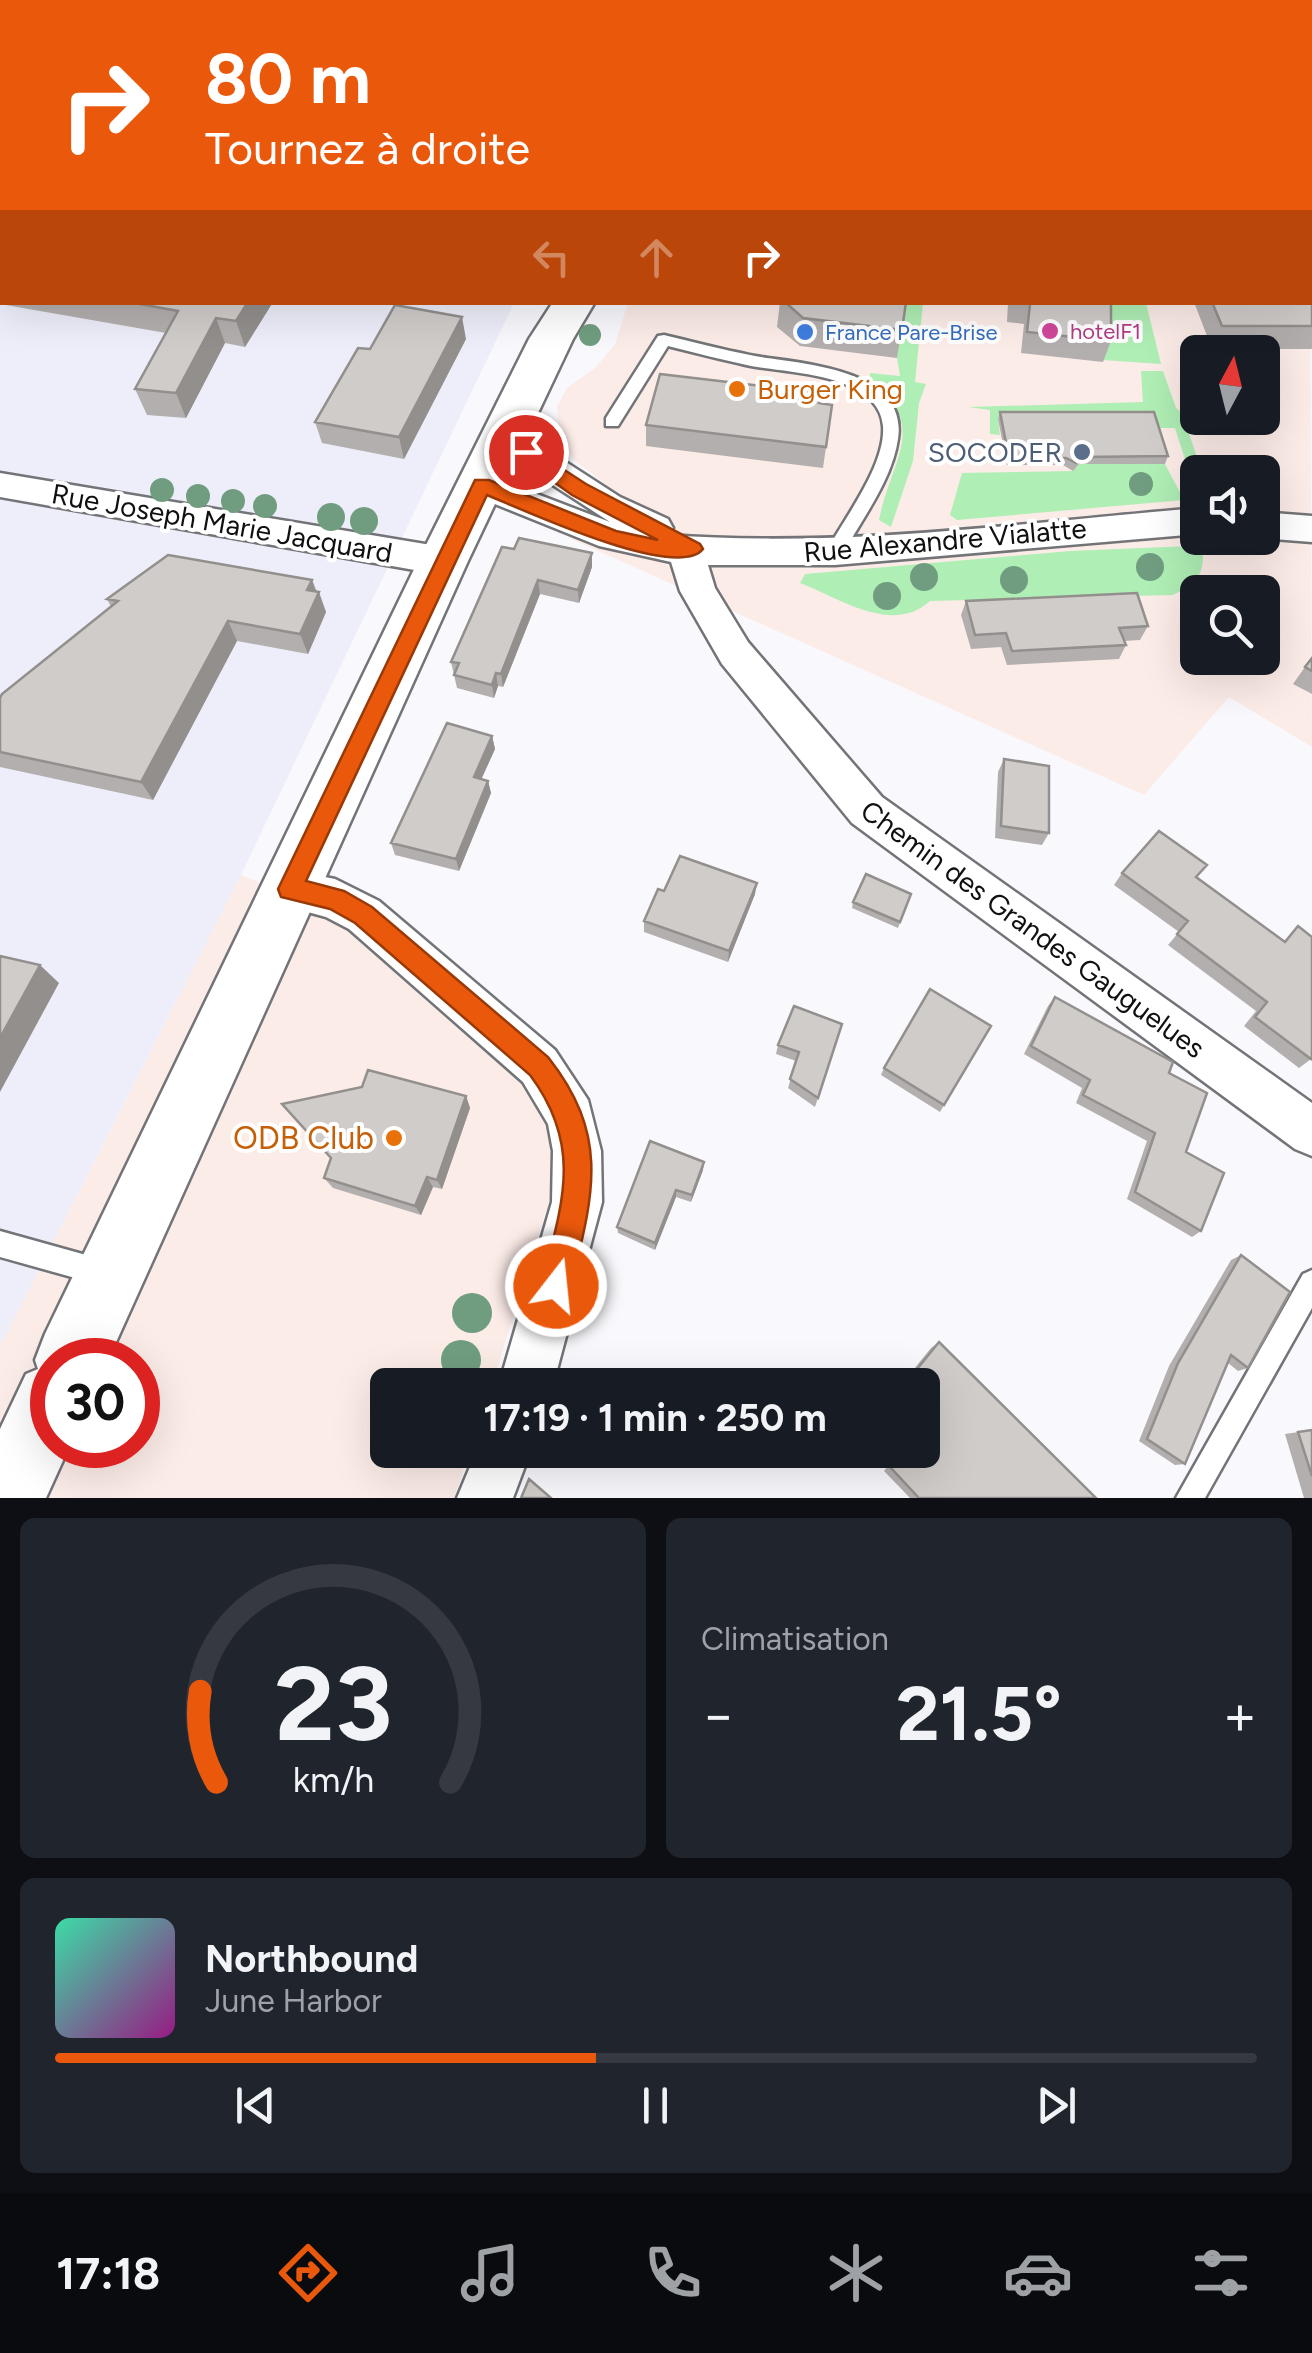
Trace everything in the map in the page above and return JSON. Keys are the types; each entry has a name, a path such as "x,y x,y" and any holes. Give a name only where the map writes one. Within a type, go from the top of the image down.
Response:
{"main road":[{"path":"81,1338 561,314"},
{"path":"7,1498 30,1448"}],"street":[{"name":"Rue Alexandre Vialatte","path":"492,464 526,452 579,490 693,549"},
{"name":"Rue Alexandre Vialatte","path":"492,464 612,538 659,548 739,554 836,552 1180,523"},
{"name":"Rue Joseph Marie Jacquard","path":"0,485 443,561"},
{"path":"1280,527 1312,530"},
{"name":"Chemin des Grandes Gauguelues","path":"693,549 692,577 735,654 868,810 1312,1132"},
{"path":"290,889 335,899 364,915 539,1066 572,1117 577,1202 531,1368"},
{"path":"485,1498 497,1468"}],"lane":[{"path":"612,422 664,340 812,369 862,385 886,408 892,424 888,444 836,552"},
{"path":"0,1244 110,1275"},
{"path":"1190,1498 1312,1283"}],"shaded area":[{"path":"0,305 513,305 241,875 0,1346"},
{"path":"627,305 1310,305 1312,747 1229,697 1144,795 569,538 616,492 574,460 560,437 557,407 567,388 596,367 615,344"},
{"path":"241,875 336,913 503,1047 549,1114 553,1189 497,1368 370,1368 370,1468 464,1468 454,1498 0,1498 0,1346"}],"green space":[{"path":"903,305 923,305 915,382 926,384 919,403 913,461 891,527 879,520 897,461 902,428 898,412 870,373 900,376 897,358"},
{"path":"1053,305 1146,305 1161,364 1103,360"},
{"path":"1141,371 1163,371 1180,411 1180,435 1189,435 1196,455 1184,455 1175,428 1153,428 1150,419 998,419 1000,435 990,434 990,410 968,407 1143,402"},
{"path":"1079,464 1165,464 1180,492 1180,500 957,520 950,515 962,473 1073,471"},
{"path":"1180,546 1180,555 1203,556 1199,575 1180,575 1180,591 1173,595 930,601 900,615 866,611 800,583 805,574 1070,551"}],"building":[{"path":"145,305 246,305 236,321 216,318 176,393 135,389 178,311"},
{"path":"395,305 462,317 399,437 315,422 358,348 370,349"},
{"path":"788,305 906,305 902,330 803,318"},
{"path":"1030,305 1111,305 1111,341 1027,332"},
{"path":"1213,305 1312,305 1312,326 1222,326"},
{"path":"660,374 821,393 819,403 832,405 826,447 646,425"},
{"name":"SOCODER","path":"1000,412 1154,412 1168,456 1082,457 1076,463 1066,458 1009,458"},
{"path":"519,538 592,553 578,590 538,580 501,674 496,673 492,685 454,675 459,663 451,662 502,547 514,549"},
{"path":"168,555 312,580 307,590 319,592 300,634 228,621 141,782 0,752 2,694 118,601 107,599"},
{"path":"1137,593 1148,626 1119,628 1126,645 1012,651 1006,633 975,635 966,601"},
{"path":"447,723 492,736 474,777 488,781 456,859 391,843"},
{"path":"1004,759 1049,766 1049,833 1001,826"},
{"path":"1159,831 1207,865 1196,877 1285,942 1298,926 1312,937 1311,1059 1255,1017 1267,1002 1177,934 1188,921 1122,873"},
{"path":"680,856 757,883 729,951 644,921 658,889 664,891"},
{"path":"866,874 911,894 900,922 853,902"},
{"path":"0,956 40,965 0,1038"},
{"path":"930,989 991,1026 944,1105 884,1068"},
{"path":"1055,997 1173,1062 1169,1073 1207,1093 1186,1152 1224,1173 1201,1231 1135,1192 1155,1133 1083,1095 1090,1080 1031,1046"},
{"path":"794,1006 842,1024 818,1098 790,1079 799,1052 778,1045"},
{"path":"368,1070 466,1096 437,1180 427,1177 415,1206 324,1178 331,1158 282,1104 362,1087"},
{"path":"650,1141 704,1162 692,1195 676,1190 655,1243 617,1227"},
{"path":"1241,1255 1290,1292 1248,1368 1231,1355 1185,1464 1147,1439 1178,1363"},
{"path":"939,1342 1096,1498 919,1498 891,1468 940,1468 940,1368 918,1368"},
{"path":"1312,1430 1312,1476 1298,1432"},
{"path":"529,1479 551,1498 521,1498"}],"place":[{"name":"hotelF1","path":"1050,331"},
{"name":"France Pare-Brise","path":"805,332"},
{"name":"Burger King","path":"737,389"},
{"name":"SOCODER","path":"1082,452"},
{"name":"ODB Club","path":"394,1138"}],"route":[{"path":"526,452 579,490 693,549 659,548 612,538 482,485 290,889 335,899 364,915 539,1066 556,1088 572,1117 577,1202 556,1286"}]}
